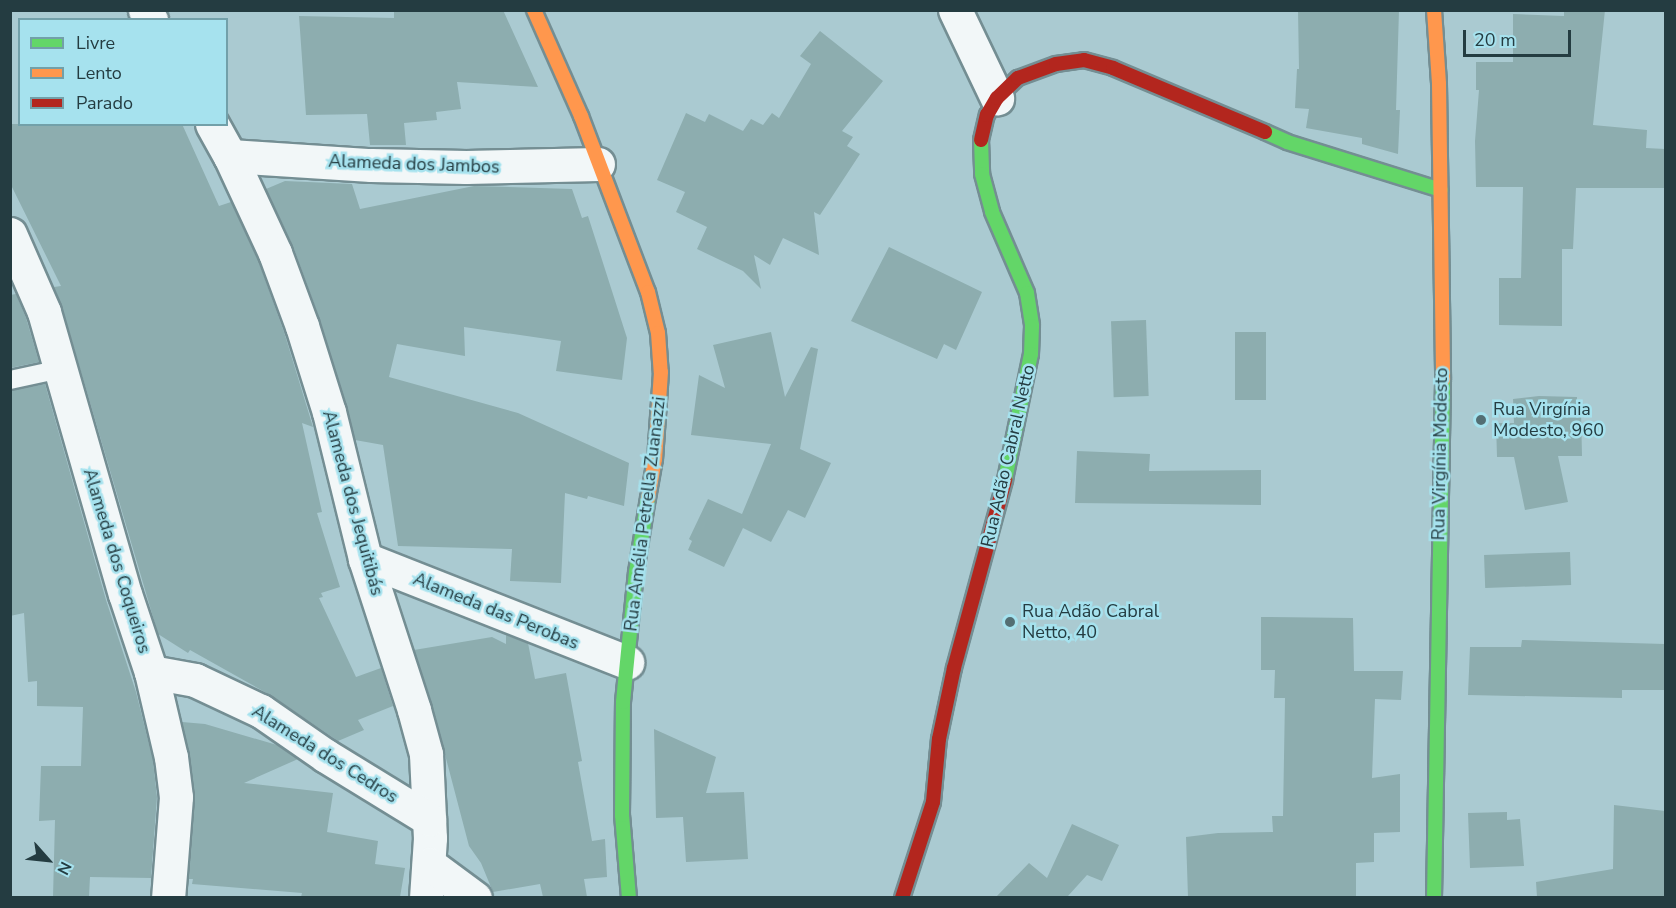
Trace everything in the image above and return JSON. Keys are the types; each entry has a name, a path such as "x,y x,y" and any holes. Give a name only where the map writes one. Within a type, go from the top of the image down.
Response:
{"street":[{"name":"Rua Amélia Petrella Zuanazzi","path":"534,10 581,116 648,292 658,333 661,372 655,459 636,572 623,702 622,815 629,897"},
{"path":"956,10 997,98"},
{"name":"Rua Virgínia Modesto","path":"1434,10 1441,190 1443,392 1439,498 1434,897"},
{"name":"Rua Adão Cabral Netto","path":"902,897 933,801 939,740 954,668 1011,456 1031,354 1032,326 1027,293 992,212 982,174 980,150 982,133 987,115 997,98 1018,78 1056,64 1084,60 1123,71 1287,142 1441,190"},
{"name":"Alameda dos Jequitibás","path":"213,126 230,156 275,254 303,326 329,412 365,559 426,754 429,819 426,897"},
{"name":"Alameda dos Jambos","path":"230,156 371,165 466,167 598,164"},
{"name":"Alameda dos Coqueiros","path":"10,234 44,312 116,562 151,672 171,757 176,797 168,897"},
{"name":"Alameda das Perobas","path":"365,559 627,662"},
{"name":"Alameda dos Cedros","path":"151,672 195,680 261,711 326,756 429,819"},
{"path":"429,864 475,897"}],"lane":[{"path":"10,380 62,369"}],"building":[{"path":"394,10 503,10 538,87 457,82 461,109 436,112 437,120 404,123 406,145 370,145 367,114 306,115 299,16 394,18"},
{"path":"1298,10 1399,10 1396,110 1400,110 1398,154 1362,144 1362,138 1306,128 1309,109 1295,108 1297,69 1299,69"},
{"path":"1564,10 1605,10 1593,125 1647,130 1646,148 1665,149 1665,188 1576,188 1573,249 1562,249 1562,326 1499,325 1499,278 1521,278 1523,187 1476,187 1475,141 1479,90 1476,90 1476,62 1513,62 1513,14 1564,16"},
{"path":"820,31 883,81 842,131 853,137 847,146 860,154 820,215 814,212 819,255 783,238 770,265 754,255 761,289 743,271 697,249 707,227 676,212 685,192 657,180 686,113 705,122 709,114 743,131 751,119 763,125 772,113 779,118 811,64 800,56"},
{"path":"10,124 18,124 18,126 183,126 219,206 231,202 258,260 284,332 313,427 302,423 322,512 317,513 340,587 321,593 323,597 319,598 356,677 381,668 393,706 358,720 364,730 338,741 272,696 190,650 188,653 158,634 62,307 54,287 61,286 10,183"},
{"path":"285,181 352,184 360,209 474,186 572,189 582,218 588,216 627,338 622,380 556,371 561,341 464,327 465,356 397,344 389,377 518,413 629,463 624,506 588,496 587,499 565,493 561,583 510,581 512,549 398,546 383,445 355,440 320,320 293,246 266,189"},
{"path":"889,247 982,292 956,350 944,344 937,359 851,321"},
{"path":"16,294 39,362 10,368 10,295"},
{"path":"1146,320 1149,396 1114,397 1111,321"},
{"path":"771,332 785,397 811,347 818,349 800,449 831,463 805,518 788,510 771,542 743,528 724,567 688,550 692,541 689,539 708,499 742,514 771,444 691,435 699,375 725,388 713,345"},
{"path":"1235,332 1266,332 1266,400 1235,400"},
{"path":"45,384 106,600 136,692 153,760 157,797 151,878 90,877 89,897 53,897 55,820 39,821 41,766 81,766 83,707 37,706 37,681 28,682 24,613 10,616 10,391"},
{"path":"1539,396 1577,397 1577,410 1581,410 1582,456 1558,456 1568,502 1525,510 1514,457 1497,457 1496,423 1514,423 1513,399"},
{"path":"1077,451 1150,454 1149,471 1261,470 1261,505 1075,503"},
{"path":"1570,552 1571,585 1485,588 1484,555"},
{"path":"1261,617 1353,618 1354,671 1403,671 1401,700 1375,699 1372,778 1400,774 1400,832 1374,833 1374,862 1356,863 1356,897 1188,897 1186,837 1218,833 1273,832 1272,816 1283,816 1285,698 1274,698 1275,670 1261,670"},
{"path":"506,635 528,643 535,679 566,673 582,761 578,762 592,841 605,839 607,877 584,879 587,897 543,897 540,884 493,892 481,863 469,846 432,705 414,650 492,637 506,644"},
{"path":"1522,640 1665,644 1665,690 1622,690 1622,698 1468,695 1470,647 1521,647"},
{"path":"182,722 205,724 277,745 298,759 244,783 333,793 327,832 378,841 375,864 405,868 400,897 301,897 302,893 192,884 193,879 188,879 195,795"},
{"path":"654,729 716,757 706,793 744,792 748,859 686,862 683,817 656,818"},
{"path":"1614,805 1665,811 1665,897 1537,897 1536,882 1613,869"},
{"path":"1507,812 1507,820 1520,819 1524,866 1470,868 1468,813"},
{"path":"1072,824 1119,845 1102,881 1087,875 1068,896 1070,897 996,897 1029,863 1047,878"}],"traffic: fast":[{"path":"1265,132 1287,142 1441,190"},
{"path":"981,140 982,174 992,212 1027,293 1032,326 1031,354 1005,480"},
{"path":"1434,898 1443,380"},
{"path":"629,898 622,815 623,702 636,572 648,498"}],"traffic: slow":[{"path":"534,10 581,116 648,292 658,333 661,372 655,459 648,498"},
{"path":"1434,10 1439,84 1443,380"}],"traffic: jam":[{"path":"981,140 987,115 997,98 1018,78 1056,64 1084,60 1113,68 1265,132"},
{"path":"902,898 933,802 939,739 954,668 1005,480"}],"place":[{"name":"Rua Virgínia Modesto, 960","path":"1481,420"},
{"name":"Rua Adão Cabral Netto, 40","path":"1010,622"}]}
